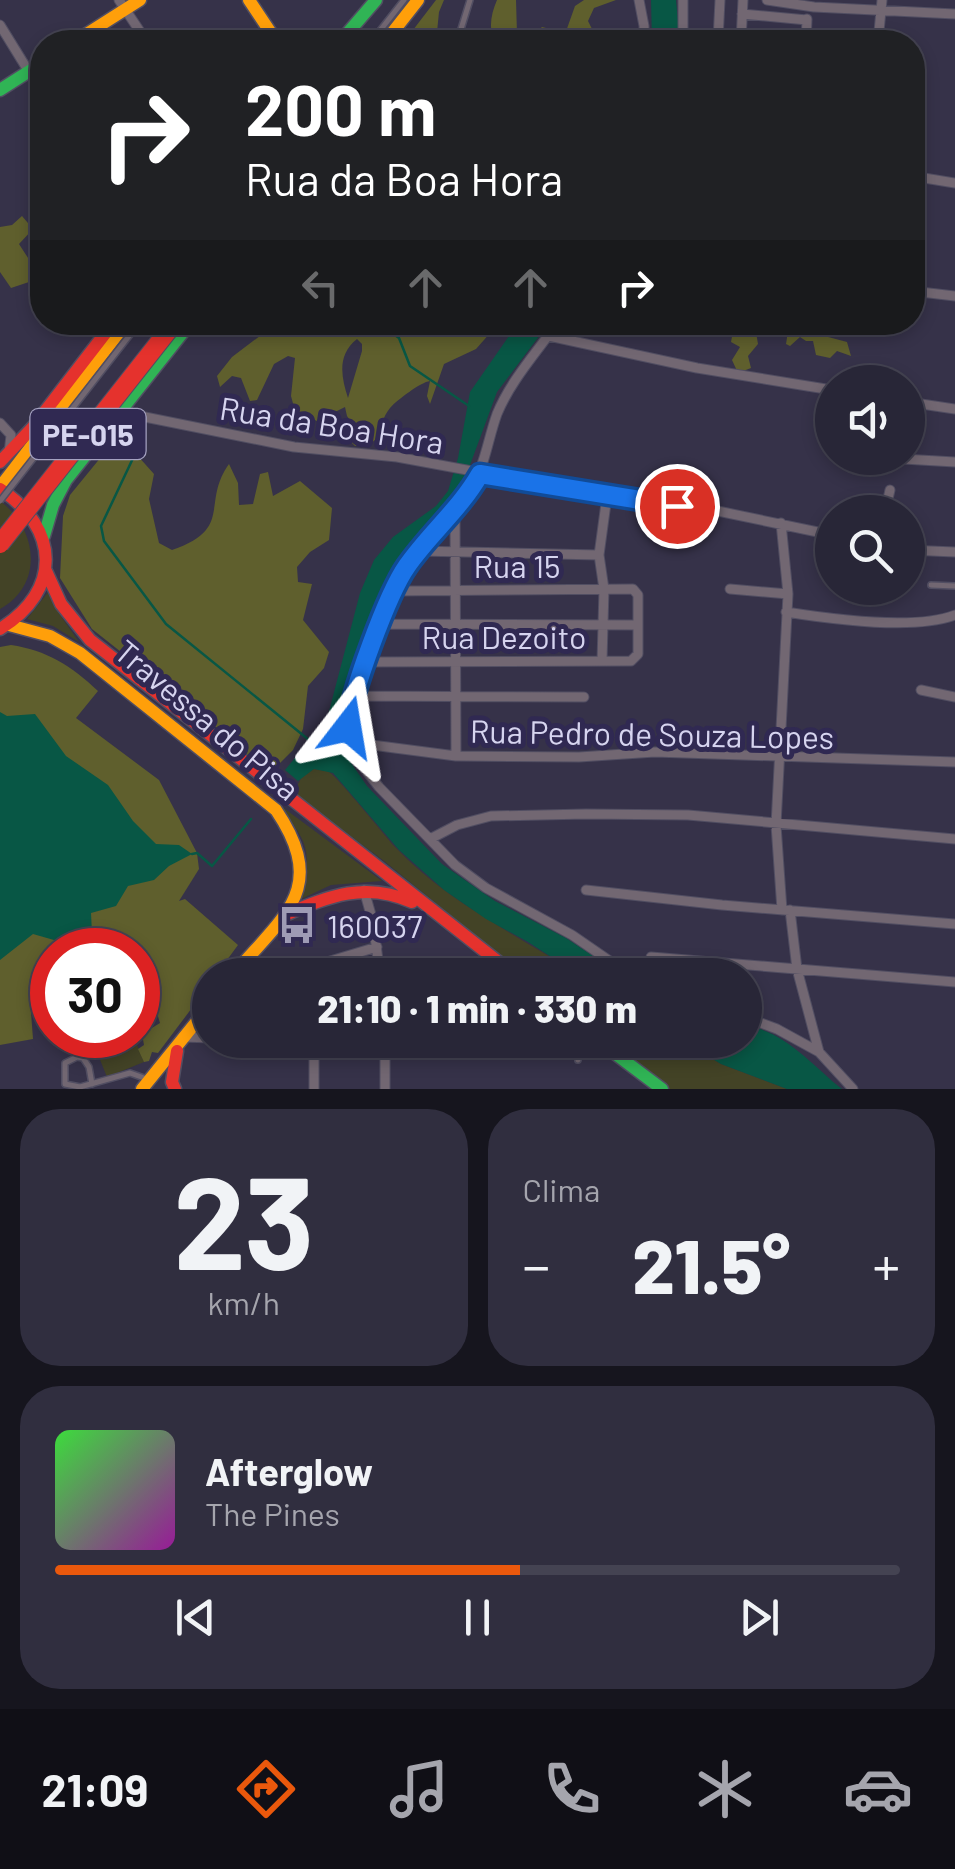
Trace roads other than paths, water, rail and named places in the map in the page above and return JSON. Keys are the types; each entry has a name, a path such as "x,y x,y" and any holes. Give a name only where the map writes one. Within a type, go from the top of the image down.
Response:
{"main road":[{"path":"250,0 270,30"},
{"path":"350,30 376,0"},
{"path":"398,30 418,0"},
{"path":"101,30 128,3"},
{"path":"0,90 30,71"},
{"path":"4,459 104,335"},
{"name":"PE-015","path":"0,488 117,335"},
{"name":"PE-015","path":"0,544 165,335"},
{"path":"5,627 30,608 43,584 44,536 66,480 181,335"},
{"path":"0,488 29,510 44,536"},
{"path":"46,571 61,604 90,640 271,795 302,808 493,958"},
{"name":"Travessa do Pisa","path":"5,627 50,636 80,653 271,795 292,830 303,861 285,915"},
{"path":"247,958 285,915 338,891 363,888 405,898 443,919"},
{"path":"146,1084 192,1028"},
{"path":"175,1089 173,1066 182,1041"},
{"path":"620,1058 662,1089"},
{"path":"633,1068 638,1089"}],"street":[{"path":"639,0 644,30"},
{"path":"682,0 683,30"},
{"path":"718,30 720,0"},
{"path":"741,30 743,0"},
{"path":"768,0 808,6 881,5 955,14"},
{"path":"128,3 142,30"},
{"path":"879,30 881,5"},
{"path":"807,30 808,6"},
{"path":"742,14 807,20"},
{"path":"0,25 30,60"},
{"path":"925,178 955,183"},
{"path":"925,293 955,296"},
{"path":"605,958 486,888 455,865 356,759 349,742 349,715 380,624 394,591 419,552 455,513 476,473 499,410 520,373 549,336 697,368 815,387"},
{"path":"925,405 955,410"},
{"name":"Rua da Boa Hora","path":"120,412 294,448 397,457 815,531"},
{"path":"0,423 11,435 4,459"},
{"path":"925,460 955,462"},
{"path":"889,495 890,490"},
{"path":"602,661 604,589 600,556 607,496"},
{"path":"455,513 456,756"},
{"path":"781,523 788,594 776,825 797,969 819,1052"},
{"path":"925,551 955,552"},
{"path":"419,552 600,556"},
{"name":"Rua 15","path":"394,591 633,589 638,595 637,625"},
{"path":"730,589 788,594"},
{"path":"786,612 850,620 933,621 955,615"},
{"path":"380,624 637,625"},
{"name":"Rua Dezoito","path":"368,662 631,661 638,654 637,625"},
{"path":"921,690 955,697"},
{"path":"354,696 584,697"},
{"name":"Rua Pedro de Souza Lopes","path":"349,742 456,756 579,757 654,752 955,762"},
{"path":"430,840 470,821 523,815 688,815 955,839"},
{"path":"363,888 378,958"},
{"path":"586,890 955,924"},
{"path":"339,958 377,947"},
{"path":"651,957 955,982"},
{"path":"762,1023 819,1052 853,1089"},
{"path":"182,1041 192,1040"},
{"path":"314,1058 314,1089"},
{"path":"384,1058 385,1089"}],"lane":[{"path":"362,30 386,0"},
{"path":"380,30 404,0"},
{"path":"461,30 470,0"},
{"path":"0,502 130,335"},
{"path":"0,532 154,335"},
{"path":"931,585 955,586"},
{"path":"92,1084 83,1058 64,1063 69,1087 92,1084 130,1073 146,1084"}],"waterway":[{"path":"395,335 410,366 469,406"},
{"path":"135,454 101,526 104,541 166,624 309,740"},
{"path":"192,854 197,853 212,866 251,819"}],"place":[{"name":"160037","path":"297,925"}]}
